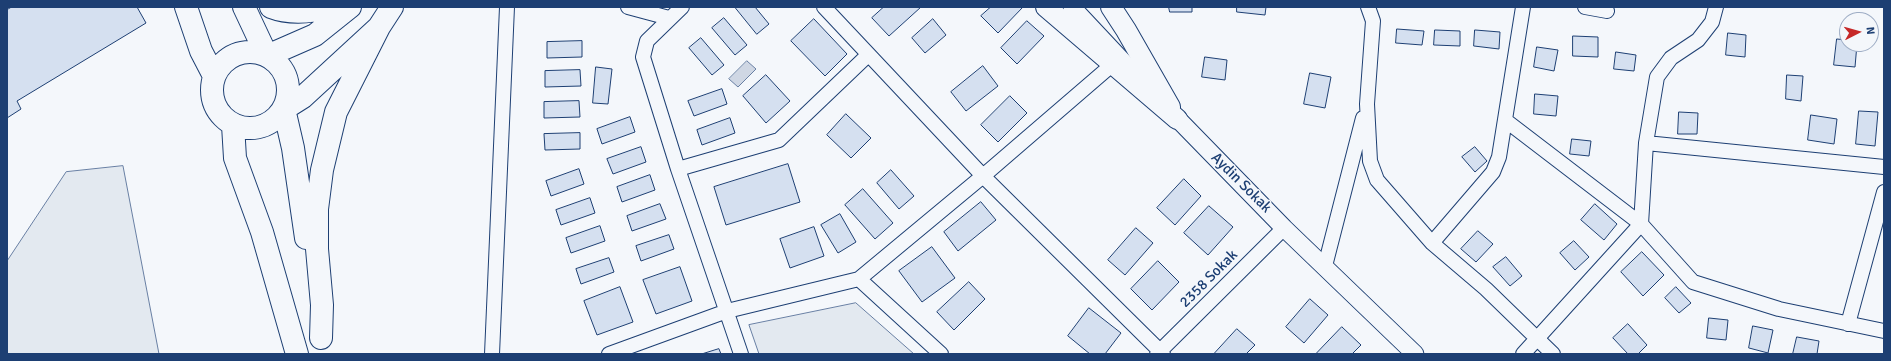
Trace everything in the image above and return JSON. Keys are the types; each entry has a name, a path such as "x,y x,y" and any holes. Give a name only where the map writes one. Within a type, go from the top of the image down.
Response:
{"main road":[{"path":"186,7 201,52 214,76"},
{"path":"244,7 267,56"},
{"path":"271,7 282,11 319,10 331,7"},
{"path":"267,56 315,35 350,7"},
{"path":"322,346 322,305 317,250 317,210 322,170 336,112 379,27 392,7"},
{"path":"1046,7 1177,119"},
{"path":"1111,7 1126,30 1177,119"},
{"path":"322,346 293,148 284,109 288,97 288,85 284,73 277,63 267,56 255,52 242,52 231,57 221,65 214,76 212,87 212,98 220,114 233,125 244,128 256,128 267,125 284,109 303,97 379,27"},
{"path":"233,125 234,158 262,232 297,354"}],"street":[{"path":"492,354 507,7"},
{"path":"628,7 669,18"},
{"path":"682,7 647,41 643,57 678,169 741,354"},
{"path":"824,7 983,176 1160,353"},
{"name":"Aydin Sokak","path":"1072,7 1177,119 1284,228 1415,354"},
{"path":"1083,7 1177,119"},
{"path":"1368,7 1372,22 1367,104 1370,160 1378,180 1432,243 1486,289 1553,354"},
{"path":"1432,243 1493,172 1499,157 1523,7"},
{"path":"1585,7 1607,11"},
{"path":"1523,354 1641,224 1646,143 1657,77 1671,58 1698,40 1712,22 1716,7"},
{"path":"678,169 779,140 868,55"},
{"path":"609,354 727,311 859,279 983,176 1112,64"},
{"path":"1325,266 1367,104"},
{"path":"1505,120 1641,224 1693,282 1779,309 1884,331"},
{"path":"1646,143 1884,167"},
{"path":"1848,324 1884,192"},
{"name":"2358 Sokak","path":"1160,353 1284,228"},
{"path":"859,279 941,354"}],"shaded area":[{"path":"747,61 756,69 738,87 729,79"},
{"path":"123,166 159,354 7,354 7,261 66,172"},
{"path":"856,303 914,354 759,354 749,325"}],"building":[{"path":"12,7 137,7 146,23 17,101 21,109 7,118 7,10"},
{"path":"735,7 755,7 769,24 757,34"},
{"path":"884,7 921,7 889,36 872,18"},
{"path":"991,7 1023,7 998,33 981,16"},
{"path":"1169,7 1192,7 1192,12 1170,12"},
{"path":"1237,7 1266,7 1265,15 1237,12"},
{"path":"724,18 747,45 735,55 712,28"},
{"path":"814,19 847,54 825,76 791,41"},
{"path":"933,19 946,35 925,53 912,38"},
{"path":"1027,21 1044,36 1017,64 1001,48"},
{"path":"1397,29 1424,31 1422,45 1396,43"},
{"path":"1435,30 1460,31 1460,46 1434,45"},
{"path":"1475,30 1500,32 1499,49 1474,46"},
{"path":"1728,33 1746,35 1745,57 1726,55"},
{"path":"1573,36 1598,37 1598,57 1573,56"},
{"path":"701,38 724,65 712,75 689,48"},
{"path":"1837,39 1839,39 1839,52 1856,52 1855,67 1834,65"},
{"path":"582,41 582,57 547,58 547,42"},
{"path":"1537,47 1558,50 1554,71 1534,67"},
{"path":"1616,52 1636,55 1634,71 1614,69"},
{"path":"1205,57 1227,60 1225,80 1202,77"},
{"path":"983,66 998,86 966,111 951,92"},
{"path":"596,67 612,69 608,104 593,103"},
{"path":"580,70 581,86 545,87 545,71"},
{"path":"1310,73 1331,77 1325,108 1304,104"},
{"path":"766,75 790,101 766,123 743,96"},
{"path":"1787,75 1803,76 1801,101 1786,99"},
{"path":"722,89 727,104 694,116 688,101"},
{"path":"1535,94 1558,96 1556,116 1534,114"},
{"path":"1010,96 1027,113 998,142 981,125"},
{"path":"579,101 580,117 544,118 544,102"},
{"path":"1859,111 1878,112 1875,146 1856,144"},
{"path":"1679,112 1698,113 1697,134 1678,134"},
{"path":"846,114 871,138 851,158 827,135"},
{"path":"1811,115 1837,119 1834,144 1808,140"},
{"path":"630,117 635,132 602,144 597,129"},
{"path":"730,118 735,133 702,145 697,130"},
{"path":"580,133 580,149 545,150 544,134"},
{"path":"1572,139 1591,141 1589,156 1570,154"},
{"path":"641,147 646,162 613,174 607,159"},
{"path":"1475,147 1487,161 1475,172 1462,157"},
{"path":"788,164 800,202 726,225 714,187"},
{"path":"579,169 584,184 551,196 546,181"},
{"path":"891,170 914,196 899,209 877,183"},
{"path":"650,175 655,190 622,202 617,187"},
{"path":"1184,179 1201,196 1175,225 1157,208"},
{"path":"863,189 893,223 875,239 845,205"},
{"path":"590,198 595,213 561,225 556,210"},
{"path":"981,202 996,220 958,251 944,232"},
{"path":"660,204 666,219 632,231 627,216"},
{"path":"1595,204 1617,224 1604,240 1581,220"},
{"path":"1209,206 1233,227 1208,255 1184,233"},
{"path":"840,214 856,242 838,253 821,225"},
{"path":"600,226 605,241 571,253 566,238"},
{"path":"814,227 824,256 790,268 780,239"},
{"path":"1136,228 1153,243 1125,275 1108,260"},
{"path":"1478,231 1493,244 1476,262 1461,249"},
{"path":"669,235 674,249 641,261 636,246"},
{"path":"1574,241 1589,257 1575,270 1560,253"},
{"path":"932,247 955,278 922,302 899,271"},
{"path":"1642,252 1664,275 1643,296 1621,272"},
{"path":"1506,257 1522,276 1510,286 1493,267"},
{"path":"609,258 614,272 581,284 576,269"},
{"path":"1158,261 1179,282 1152,310 1131,289"},
{"path":"680,267 692,301 656,314 643,280"},
{"path":"969,282 985,299 954,330 937,312"},
{"path":"620,287 633,322 597,335 584,301"},
{"path":"1676,287 1691,303 1679,313 1665,298"},
{"path":"1310,299 1328,315 1304,343 1286,327"},
{"path":"1089,308 1121,333 1105,354 1090,354 1068,336"},
{"path":"1709,318 1728,320 1726,340 1707,338"},
{"path":"1628,324 1647,345 1638,354 1628,354 1613,338"},
{"path":"1753,326 1773,330 1768,353 1749,348"},
{"path":"1342,327 1361,345 1352,354 1316,354"},
{"path":"1237,329 1255,345 1246,354 1214,354"},
{"path":"1797,337 1819,341 1817,354 1793,354"},
{"path":"719,349 721,354 702,354"}]}
